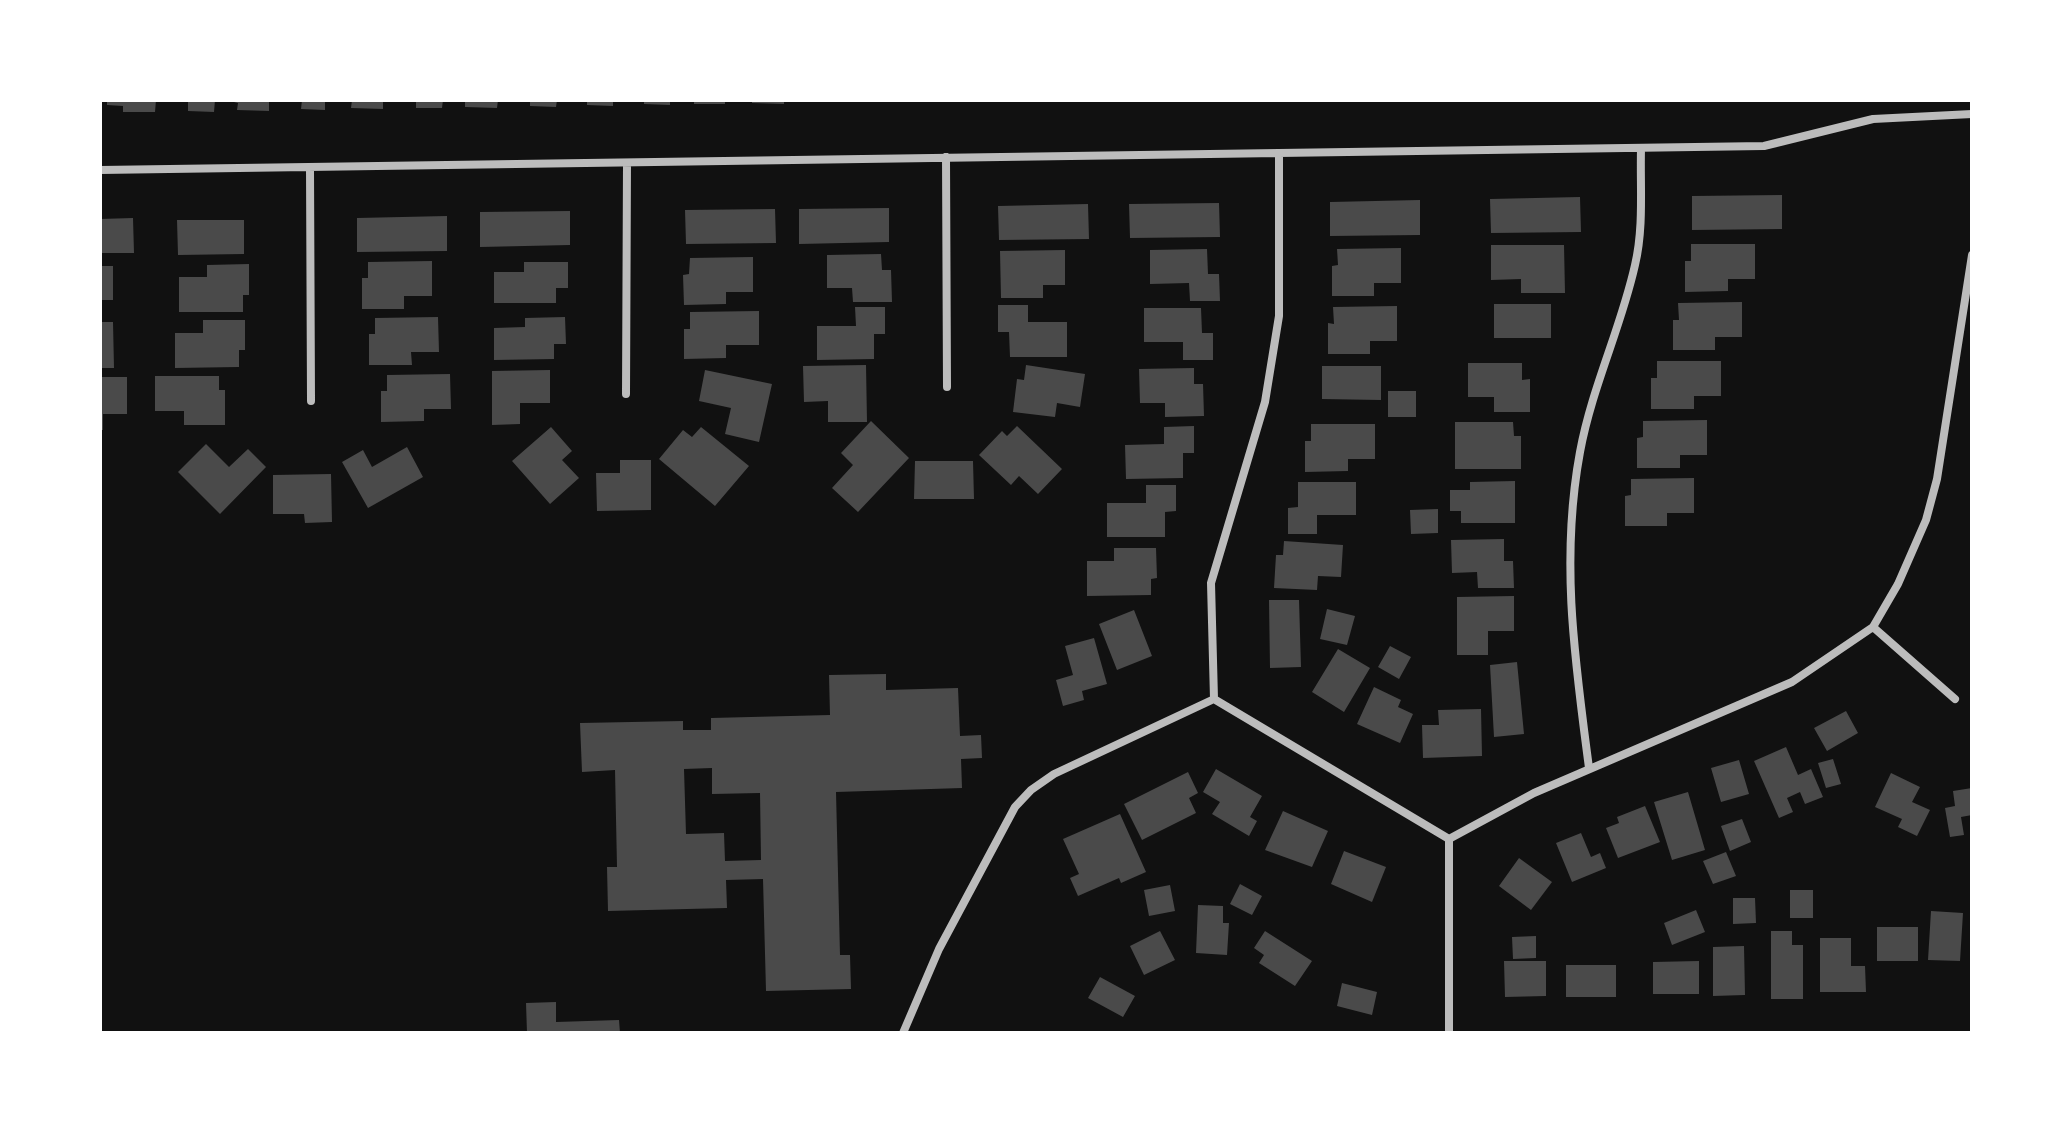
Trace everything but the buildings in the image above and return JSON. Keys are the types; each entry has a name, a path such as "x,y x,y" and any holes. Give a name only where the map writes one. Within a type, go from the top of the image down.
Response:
{"street":[{"path":"100,170 1764,146 1873,119 1972,114"},
{"path":"1589,768 1570,618 1569,562 1579,454 1639,242 1641,149"},
{"path":"1214,699 1211,583 1265,402 1279,316 1279,153"},
{"path":"946,157 947,387"},
{"path":"626,394 627,163"},
{"path":"310,168 311,401"},
{"path":"1449,839 1589,768 1792,682 1873,627 1898,584 1926,520 1937,479 1972,255"},
{"path":"1873,627 1955,699"},
{"path":"903,1033 945,937 1015,807 1031,790 1054,774 1214,699"},
{"path":"1214,699 1449,839"},
{"path":"1449,839 1449,1033"}]}
